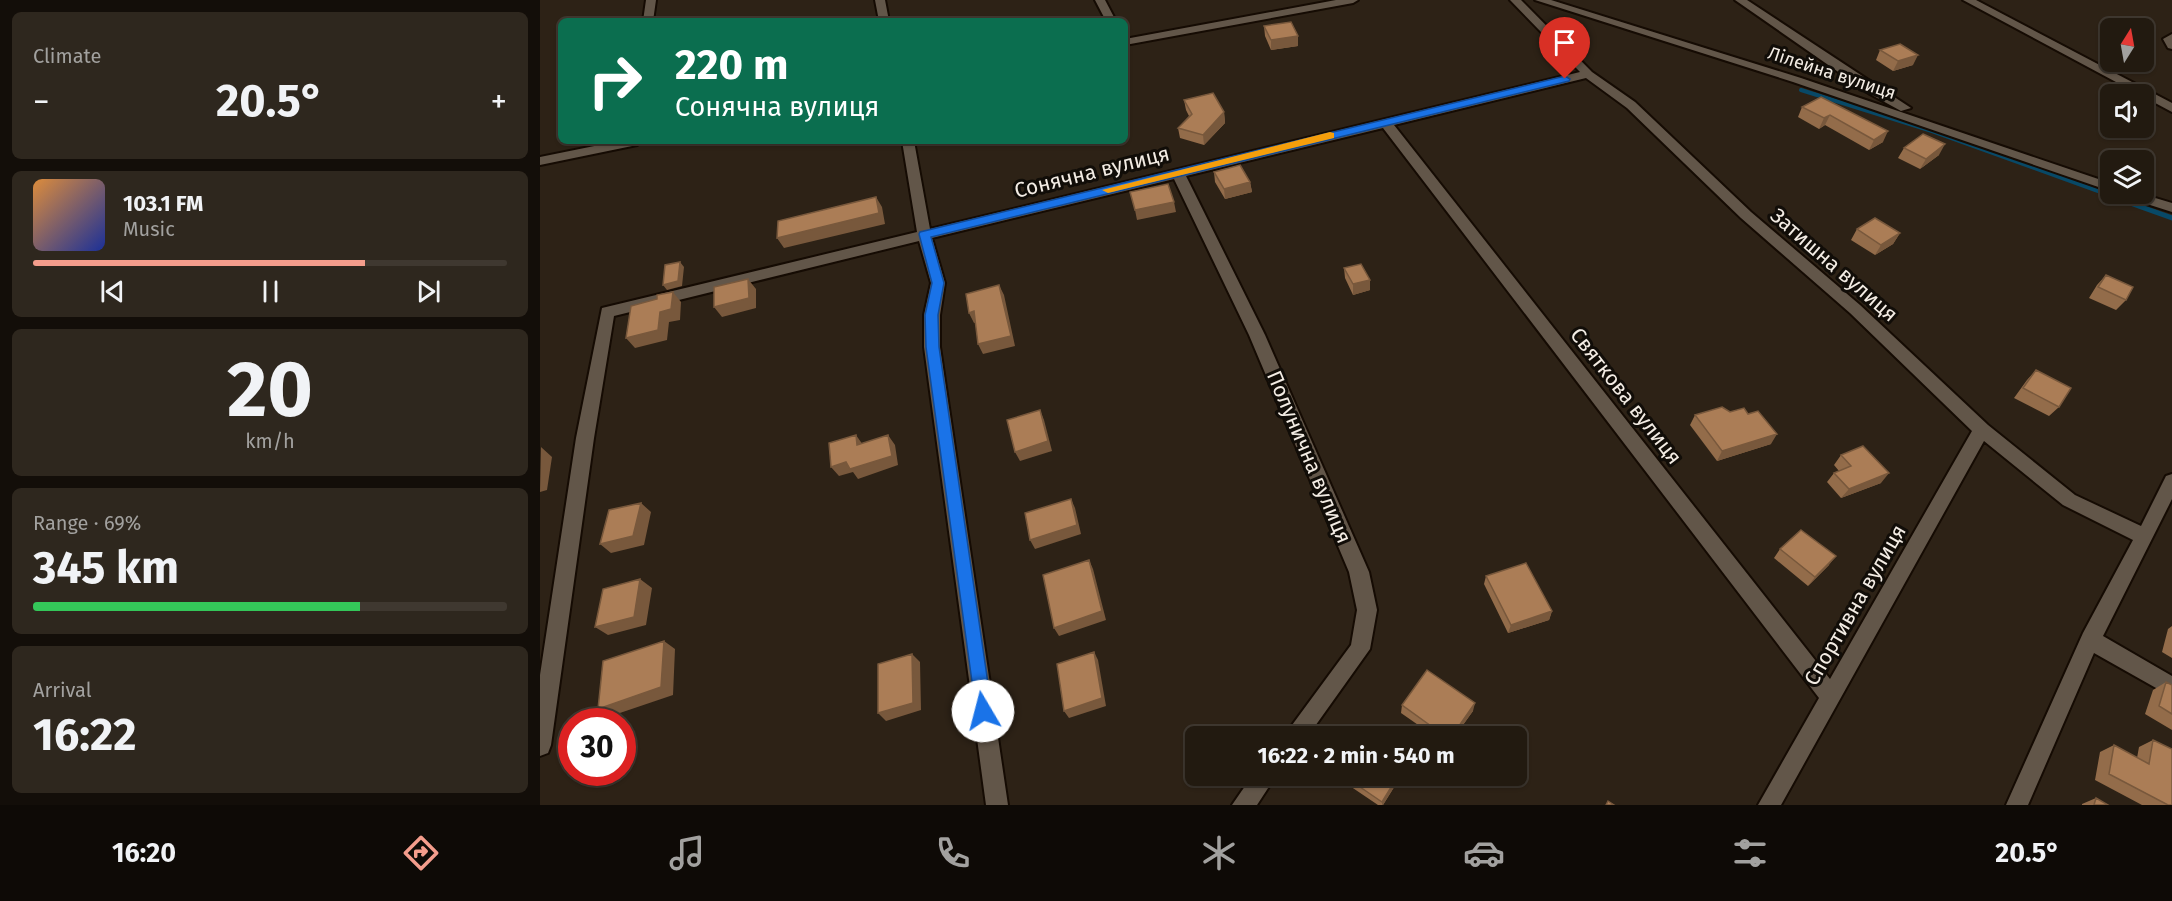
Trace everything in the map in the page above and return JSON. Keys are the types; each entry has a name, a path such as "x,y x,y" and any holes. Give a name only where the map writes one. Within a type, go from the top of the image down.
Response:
{"street":[{"path":"648,18 651,0"},
{"path":"880,0 883,18"},
{"path":"1100,0 1109,18"},
{"path":"1128,41 1353,0"},
{"name":"Затишна вулиця","path":"1515,0 1588,74 1631,105 1746,215 1855,309 1982,430 2069,500 2145,537"},
{"name":"Лілейна вулиця","path":"1540,0 1935,126 2100,184"},
{"path":"1740,0 1874,91 1935,126"},
{"path":"1968,0 2172,108"},
{"path":"2172,37 2169,39 2172,46"},
{"name":"Сонячна вулиця","path":"540,745 585,438 607,312 1588,74"},
{"name":"Святкова вулиця","path":"1385,122 1831,697"},
{"path":"540,161 619,144"},
{"path":"909,144 924,234 938,283 932,315 932,347 996,805"},
{"name":"Полунична вулиця","path":"1178,172 1257,335 1359,572 1367,610 1360,649 1302,726"},
{"path":"2154,202 2172,208"},
{"name":"Спортивна вулиця","path":"1769,805 1982,430"},
{"path":"2018,805 2090,640 2172,481"},
{"path":"2090,640 2172,687"},
{"path":"1243,805 1257,786"}],"building":[{"path":"1291,22 1298,36 1271,40 1264,26"},
{"path":"1900,44 1918,55 1898,61 1880,50"},
{"path":"1213,93 1224,112 1203,135 1178,128 1192,114 1184,100"},
{"path":"1821,97 1888,131 1874,140 1830,115 1824,118 1802,107"},
{"path":"1923,134 1945,144 1926,159 1904,148"},
{"path":"1240,165 1250,182 1224,189 1214,172"},
{"path":"1168,184 1174,202 1135,210 1130,192"},
{"path":"876,197 879,213 777,238 778,221"},
{"path":"1875,218 1900,233 1881,245 1857,229"},
{"path":"680,262 678,281 663,285 665,265"},
{"path":"1361,264 1370,280 1353,284 1344,268"},
{"path":"2106,275 2133,287 2126,300 2098,287"},
{"path":"748,279 749,298 714,307 714,287"},
{"path":"999,285 1011,336 978,344 974,311 969,313 966,294"},
{"path":"673,292 671,309 660,312 658,330 626,338 631,306 657,299 657,295"},
{"path":"2036,370 2071,388 2059,407 2023,388"},
{"path":"1722,407 1730,412 1744,408 1748,414 1758,411 1777,434 1722,451 1695,415"},
{"path":"1040,410 1048,441 1015,452 1007,420"},
{"path":"856,435 857,445 888,435 892,456 850,469 846,462 831,467 829,443"},
{"path":"1863,446 1889,473 1849,489 1834,473 1851,466 1841,455"},
{"path":"1071,499 1077,525 1030,540 1025,513"},
{"path":"641,503 633,536 600,544 609,510"},
{"path":"1801,530 1836,556 1815,577 1780,549"},
{"path":"1089,560 1102,611 1054,628 1043,575"},
{"path":"1526,563 1552,611 1511,625 1486,576"},
{"path":"640,579 634,617 595,627 603,589"},
{"path":"664,641 661,687 598,708 603,661"},
{"path":"1094,652 1102,698 1064,711 1057,664"},
{"path":"912,654 913,703 878,713 878,664"},
{"path":"1427,670 1475,703 1459,726 1431,726 1402,705"},
{"path":"2166,682 2172,685 2172,714 2159,706"},
{"path":"2153,740 2172,749 2172,805 2109,774 2114,745 2149,764"},
{"path":"1359,786 1392,786 1382,802"},
{"path":"2096,798 2108,805 2094,805"}],"waterway":[{"path":"1801,90 1932,131 2100,192"},
{"path":"2133,204 2172,218"}],"slow traffic":[{"path":"1108,190 1330,135"}],"route":[{"path":"983,711 932,347 932,315 938,283 924,234 1565,79"}]}
